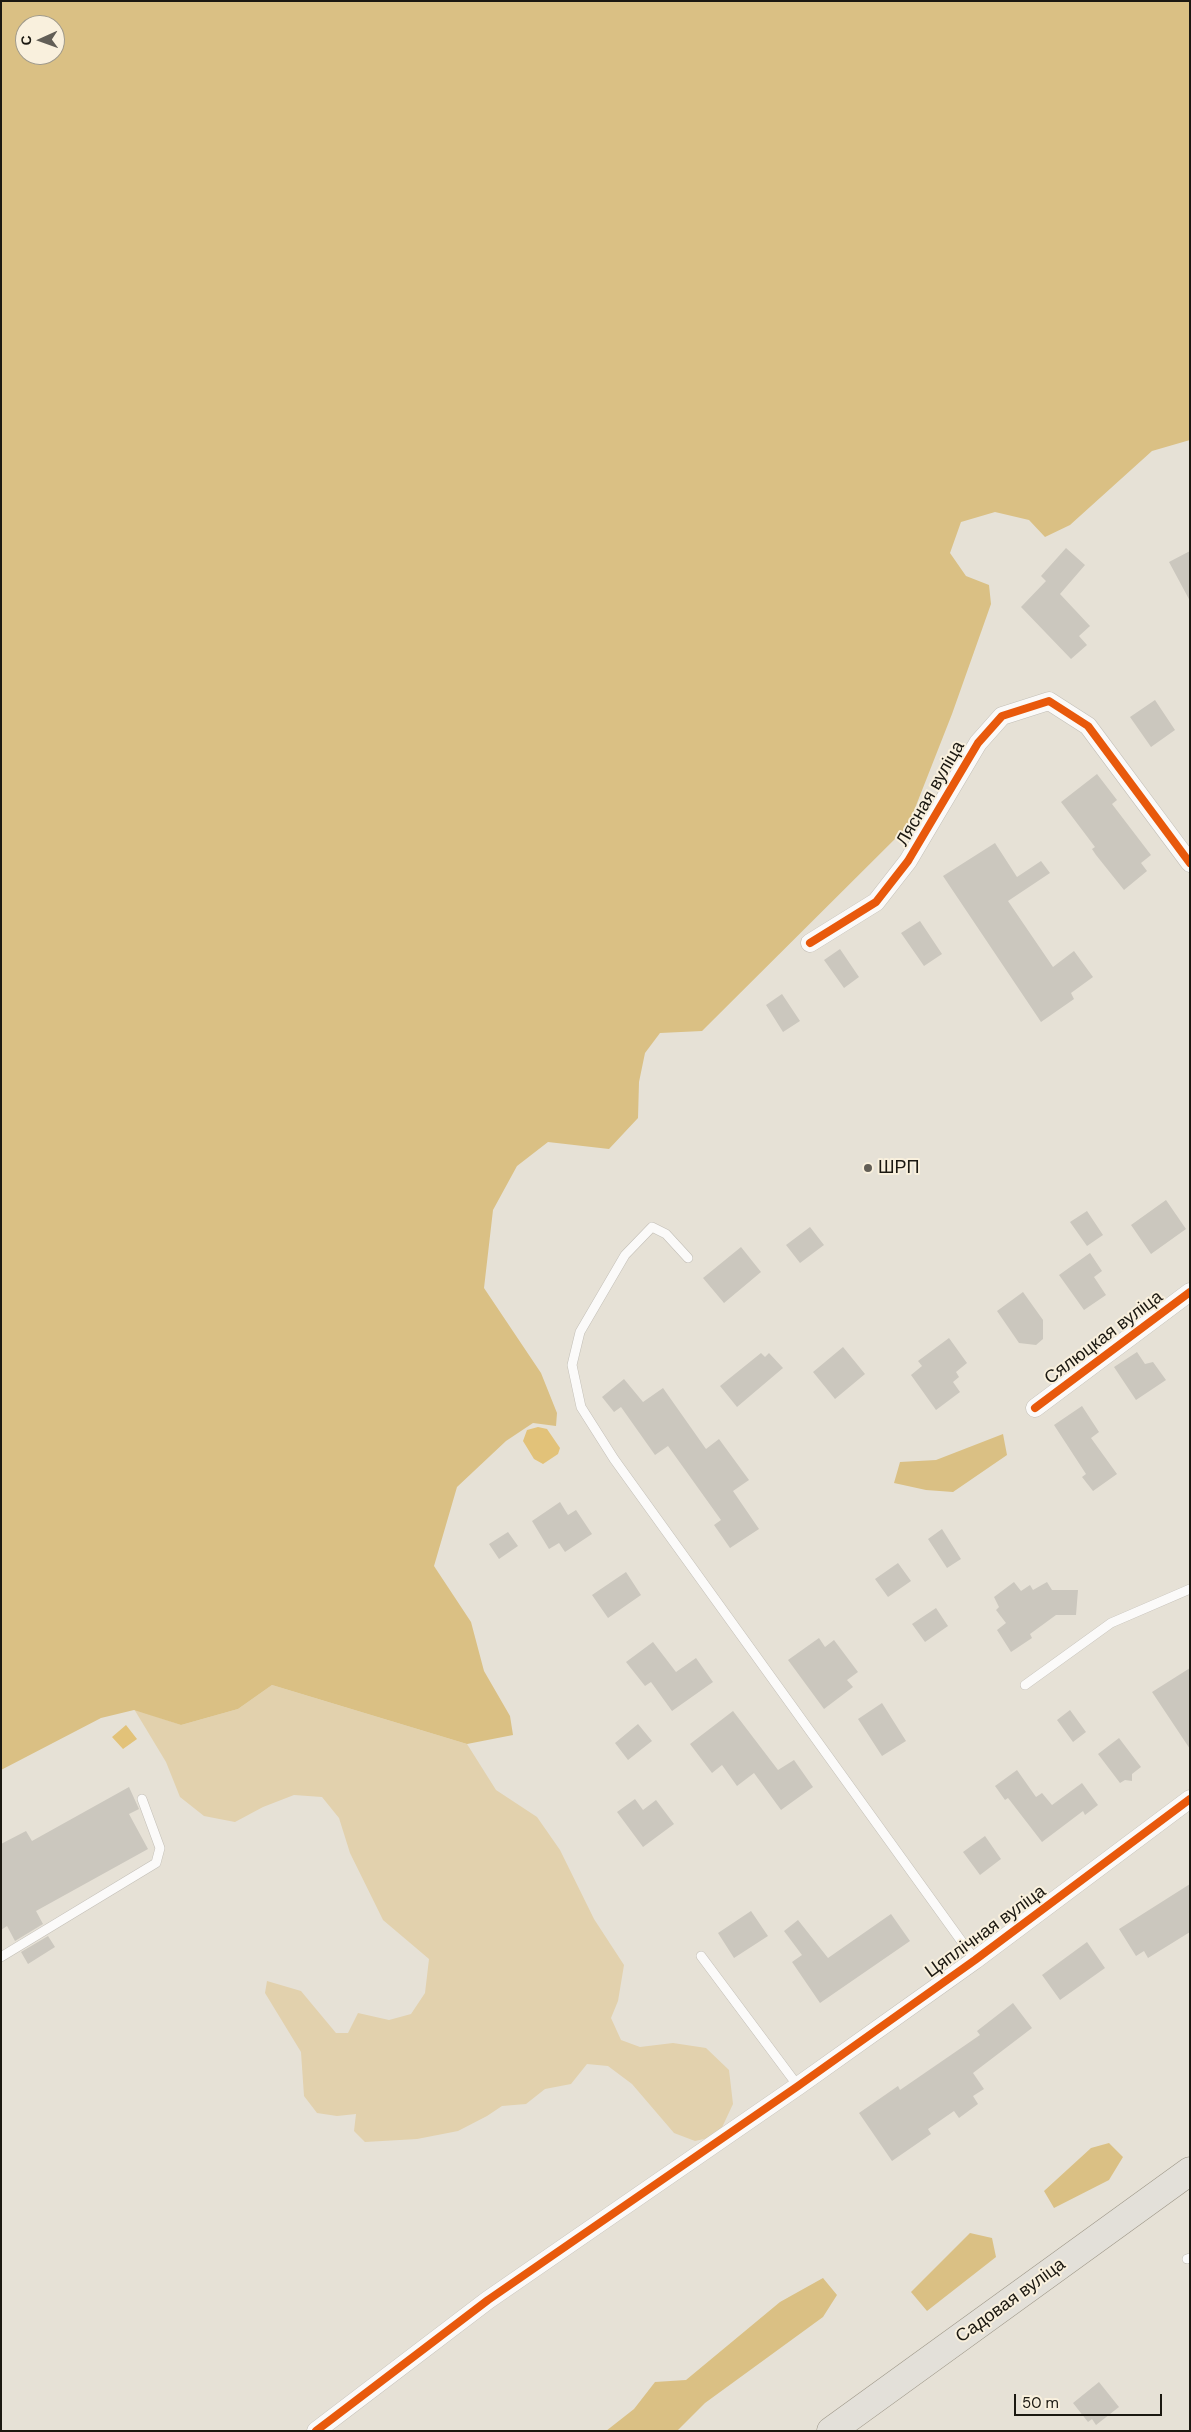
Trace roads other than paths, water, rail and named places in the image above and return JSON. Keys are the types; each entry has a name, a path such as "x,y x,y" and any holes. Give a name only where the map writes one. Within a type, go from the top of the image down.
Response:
{"main road":[{"name":"Садовая вуліца","path":"831,2431 1190,2171"}],"street":[{"name":"Лясная вуліца","path":"810,943 876,902 908,862 978,743 1002,716 1049,701 1088,726 1190,863"},
{"name":"Сялюцкая вуліца","path":"1035,1408 1190,1292"},
{"name":"Цяплічная вуліца","path":"316,2431 488,2300 798,2086 975,1960 1190,1799"}],"lane":[{"path":"688,1258 666,1234 652,1227 625,1255 580,1332 572,1365 581,1407 614,1459 975,1960"},
{"path":"1025,1685 1111,1623 1190,1588"},
{"path":"1,1958 156,1863 160,1848 142,1799"},
{"path":"701,1956 798,2086"}],"place":[{"name":"ШРП","path":"868,1168"}]}
